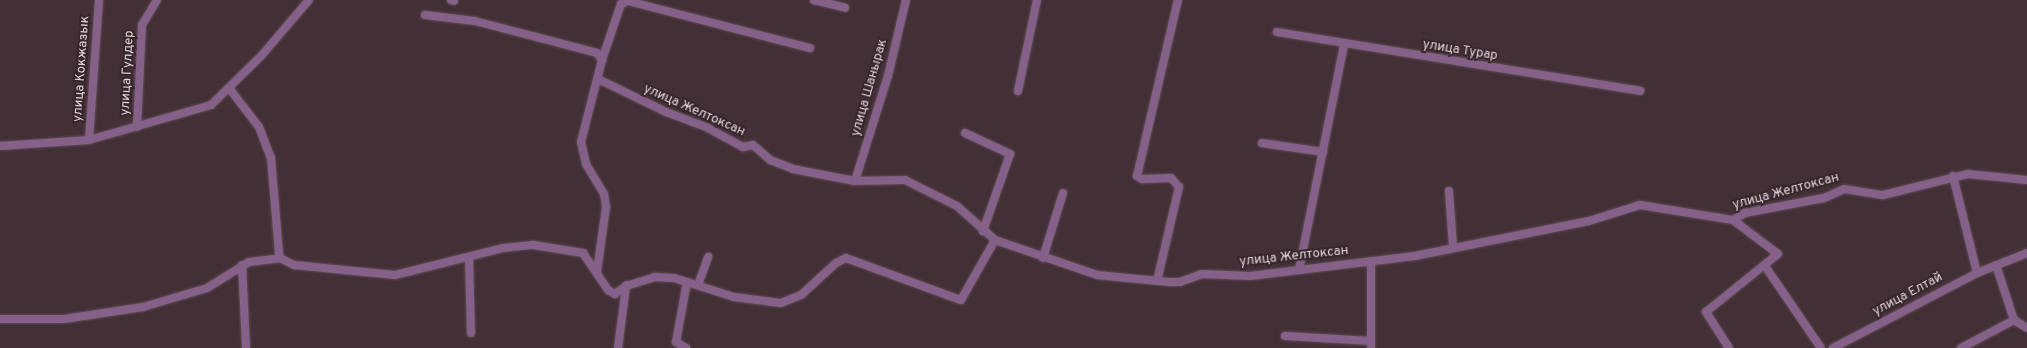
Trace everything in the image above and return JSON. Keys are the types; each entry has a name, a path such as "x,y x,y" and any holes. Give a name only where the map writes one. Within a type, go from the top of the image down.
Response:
{"street":[{"name":"улица Кокжазык","path":"89,140 99,0"},
{"name":"улица Гулдер","path":"137,127 142,25 157,0"},
{"path":"0,146 89,140 205,107 229,88 309,0"},
{"path":"814,0 845,8"},
{"name":"улица Шанырак","path":"855,181 888,76 906,0"},
{"path":"1018,91 1037,0"},
{"path":"1157,281 1179,188 1171,178 1142,179 1137,176 1178,0"},
{"path":"597,272 606,207 604,194 586,164 581,142 583,125 598,79 602,60 621,4 628,1 810,48"},
{"path":"425,15 475,21 597,53 602,60"},
{"name":"улица Турар","path":"1276,32 1344,45 1640,91"},
{"path":"1299,270 1344,45"},
{"name":"улица Желтоксан","path":"598,79 666,112 706,127 743,147 753,145 770,160 793,169 855,181 905,180 957,206 983,231 995,240 1043,258 1098,274 1157,281 1180,282 1202,274 1250,276 1371,261 1589,221 1640,205 1733,220 1746,213 1824,198 1844,189 1882,195 1953,176 2027,180"},
{"path":"229,88 259,127 272,158 280,258"},
{"path":"965,133 1010,154 983,231"},
{"path":"1262,142 1323,152"},
{"path":"1953,176 1977,273"},
{"path":"1449,191 1453,246"},
{"path":"1043,258 1063,193"},
{"path":"1729,348 1706,312 1776,257 1777,250 1733,220"},
{"path":"0,319 64,318 143,307 207,288 242,265 280,258 294,265 395,275 469,258 503,248 533,245 577,251 588,258 611,293 615,294 626,286 655,277 687,282 734,297 792,302 836,263 846,258 961,300 995,240"},
{"name":"улица Елтай","path":"1833,348 1977,273 2027,253"},
{"path":"698,285 708,256"},
{"path":"469,258 471,332"},
{"path":"1285,336 1371,344 1371,261"},
{"path":"242,265 246,348"},
{"path":"1996,265 2014,320 2027,328"},
{"path":"1765,266 1821,348"},
{"path":"686,348 676,342 687,282"},
{"path":"618,348 626,286"},
{"path":"1961,348 2014,320"}]}
